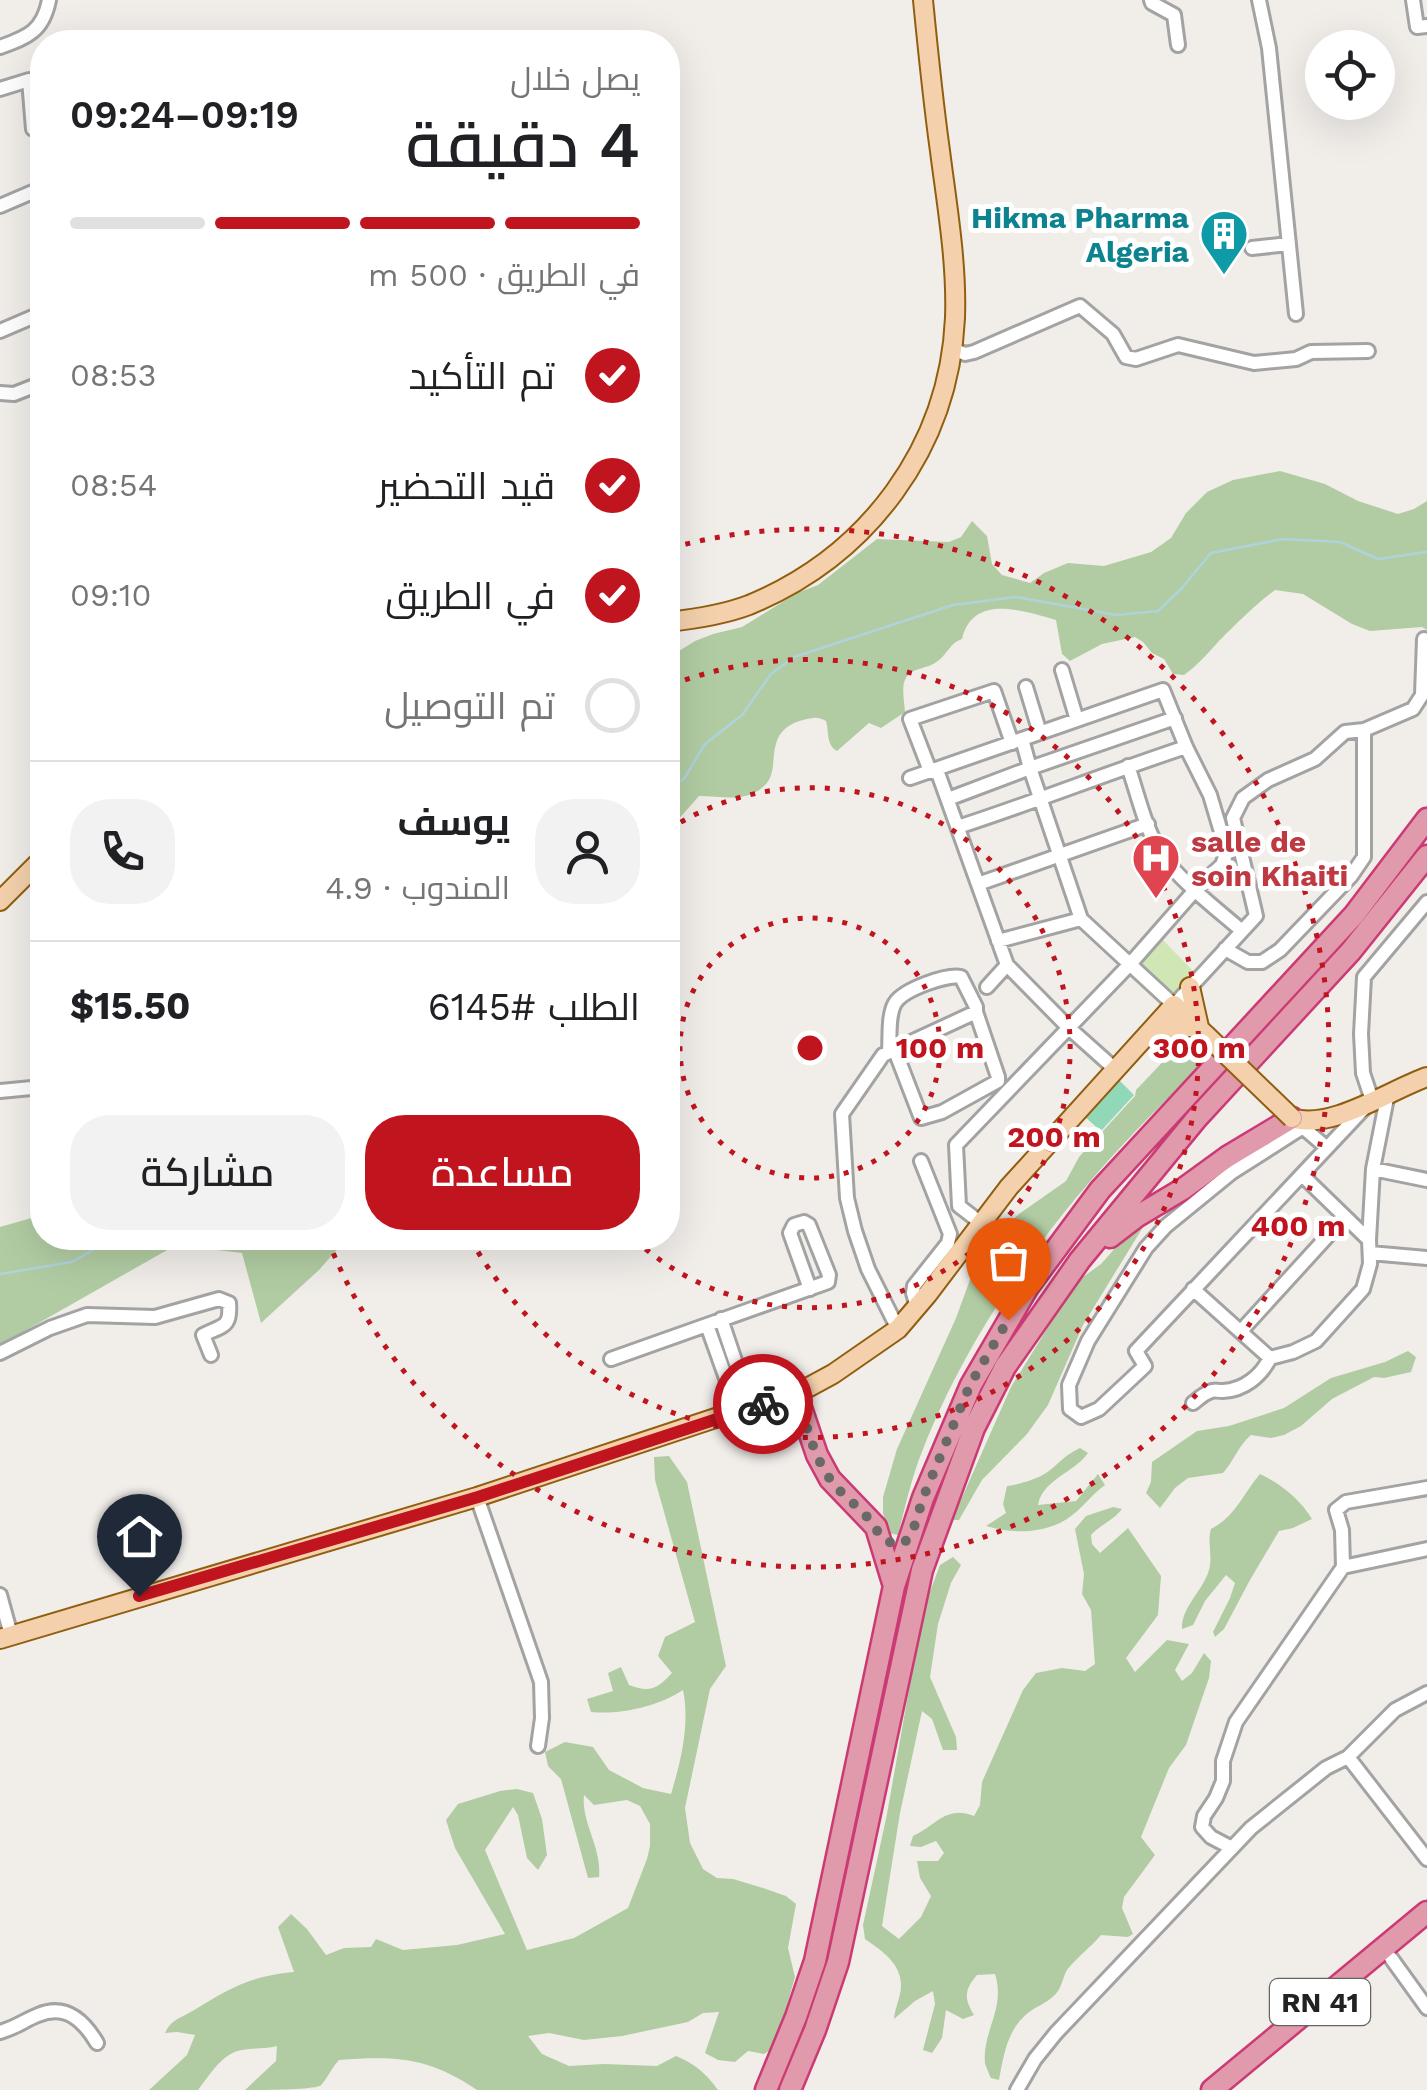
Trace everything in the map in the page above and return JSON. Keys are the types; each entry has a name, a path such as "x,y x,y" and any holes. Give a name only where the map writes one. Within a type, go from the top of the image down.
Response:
{"highway":[{"path":"766,2090 815,1961 894,1586 923,1498 970,1385 1028,1287 1100,1190 1354,915 1427,819"},
{"path":"801,2090 833,1982 922,1570 989,1397 1013,1354 1080,1260 1198,1118 1350,951 1427,856"},
{"path":"1080,1260 1136,1217 1178,1193 1221,1161 1303,1122"},
{"path":"796,1393 830,1479 876,1527 894,1586"},
{"path":"880,1537 895,1545 903,1544 912,1534"},
{"name":"RN 41","path":"1212,2090 1427,1912"},
{"name":"RN 41","path":"1228,2090 1427,1928"},
{"path":"790,2090 833,1982"}],"main road":[{"path":"680,621 748,606 828,562 870,524 902,484 927,437 953,349 955,314 950,228 923,0"},
{"path":"0,900 30,871"},
{"path":"1190,987 1203,1031"},
{"path":"5,1637 478,1497 796,1393 832,1374 898,1329 918,1308 1019,1176 1174,1005 1303,1122 1337,1116 1427,1077"},
{"path":"1148,1034 1172,1027 1203,1031"}],"street":[{"path":"36,30 50,0"},
{"path":"1152,0 1174,14 1178,45"},
{"path":"1259,0 1269,48 1296,314"},
{"path":"1413,0 1417,27 1427,26"},
{"path":"0,47 30,35"},
{"path":"0,89 29,80 30,92"},
{"path":"0,206 30,193"},
{"path":"1252,248 1289,244"},
{"path":"953,349 965,354 974,352 1080,306 1113,334 1126,357 1136,360 1178,345 1254,363 1296,360 1312,352 1368,350"},
{"path":"3,328 30,318"},
{"path":"0,393 14,394 30,388"},
{"path":"930,772 910,719 994,691 1030,768 1081,919 1174,1005 1256,916 1234,818 1242,798 1268,780 1315,758 1345,732 1364,730 1413,709 1422,695 1424,638"},
{"path":"1062,670 1077,720"},
{"path":"1026,686 1040,733"},
{"path":"910,778 1163,690 1210,795 1227,852 1222,865 956,1145 958,1206 981,1224"},
{"path":"948,799 1174,718"},
{"path":"1225,949 1248,962 1262,962 1280,950 1351,876 1364,857 1364,730"},
{"path":"958,827 1186,747"},
{"path":"1128,766 1161,854 1242,932"},
{"path":"930,772 938,773 1007,965 1116,1070"},
{"path":"978,884 1148,824"},
{"path":"1270,1358 1316,1341 1363,1290 1370,1264 1380,1096 1363,1073 1364,977 1427,902"},
{"path":"998,941 1081,919"},
{"path":"988,988 1007,965"},
{"path":"957,975 970,993 998,1080 942,1112 921,1118 892,1049 894,1004 909,992 957,975"},
{"path":"898,1329 868,1269 855,1231 847,1198 842,1114 877,1062 892,1049 976,1012"},
{"path":"0,1091 30,1088"},
{"path":"1326,1148 1303,1122 1166,1226 1146,1248 1088,1341 1069,1385 1070,1410 1082,1418 1099,1409 1145,1366 1136,1351 1326,1148 1380,1096"},
{"path":"918,1308 914,1286 948,1243 950,1234 921,1160"},
{"path":"1373,1168 1427,1180"},
{"path":"1302,1175 1370,1246 1427,1258"},
{"path":"1241,1332 1345,1216"},
{"path":"611,1360 714,1322 810,1289 828,1282 809,1225 804,1222 794,1225 790,1233 810,1289"},
{"path":"1194,1289 1270,1358"},
{"path":"0,1353 87,1314 155,1317 219,1300 229,1303 230,1318 227,1324 203,1335 211,1354"},
{"path":"714,1322 744,1410"},
{"path":"1192,1404 1210,1391 1227,1392 1254,1380 1270,1358"},
{"path":"1230,1848 1202,1827 1204,1816 1223,1781 1223,1761 1236,1722 1344,1568 1342,1530 1336,1510 1340,1505 1427,1488"},
{"path":"478,1497 541,1682 538,1746"},
{"path":"1344,1568 1427,1549"},
{"path":"0,1595 5,1637"},
{"path":"1017,2090 1056,2033 1230,1848 1326,1768 1348,1757 1395,1710 1427,1693"},
{"path":"1348,1757 1427,1859"},
{"path":"1391,1958 1427,2008"},
{"path":"0,2032 53,2011 73,2014 86,2025 97,2043"}],"green space":[{"path":"1280,471 1325,484 1358,501 1398,514 1427,501 1427,630 1422,627 1370,631 1303,594 1275,590 1184,675 1173,674 1164,659 1135,637 1102,644 1070,661 1062,654 1056,620 1015,610 988,610 977,615 962,639 939,660 910,673 903,687 905,712 881,728 869,723 837,751 829,742 826,721 812,718 790,725 777,741 770,777 759,790 734,798 699,796 680,817 680,650 695,641 742,627 797,593 818,585 877,539 949,542 961,537 972,521 987,536 992,564 1002,575 1030,583 1068,563 1104,566 1151,552 1171,538 1186,513 1207,492 1233,480"},
{"path":"1162,939 1194,972 1173,994 1137,962"},
{"path":"1193,1030 1216,1053 1170,1096 1083,1190 1005,1293 942,1404 918,1462 898,1535 888,1533 883,1497 897,1449 956,1318 982,1247 1019,1214 1066,1181 1079,1157"},
{"path":"1119,1080 1134,1095 1101,1131 1085,1117"},
{"path":"30,1218 30,1250 167,1250 0,1345 0,1227"},
{"path":"1148,1219 1083,1325 1048,1405 1027,1434 982,1480 959,1520 952,1520 1011,1387 1076,1282"},
{"path":"217,1250 336,1250 261,1323 242,1253"},
{"path":"1408,1351 1416,1357 1411,1372 1374,1377 1332,1399 1284,1435 1251,1435 1223,1473 1188,1478 1160,1508 1146,1493 1152,1462 1197,1431 1229,1426 1284,1408 1331,1378"},
{"path":"1080,1448 1088,1453 1052,1482 1038,1505 1076,1501 1098,1474 1105,1485 1072,1515 1038,1530 986,1526 1006,1513 1003,1504 1007,1486 1042,1475"},
{"path":"669,1456 687,1482 726,1666 710,1689 685,1808 690,1843 703,1869 717,1878 763,1888 796,1904 788,1948 795,1977 775,2047 764,2054 748,2051 735,2062 705,2053 719,2012 622,2036 584,2040 549,2033 528,2036 542,2054 569,2066 657,2066 676,2056 700,2070 718,2090 477,2090 427,2065 378,2058 339,2060 320,2086 245,2090 276,2061 277,2046 228,2055 198,2090 149,2090 187,2055 195,2035 165,2033 172,2023 238,1985 294,1972 278,1927 291,1914 326,1955 344,1948 371,1947 376,1939 403,1950 457,1945 505,1934 455,1848 446,1820 458,1804 500,1791 517,1789 533,1793 542,1819 547,1855 538,1870 527,1858 513,1807 485,1850 527,1950 574,1938 628,1908 647,1859 650,1824 640,1806 627,1800 594,1805 584,1795 599,1866 599,1877 588,1878 561,1779 548,1766 545,1752 565,1742 593,1747 609,1770 643,1788 671,1794 685,1729 683,1690 627,1711 591,1712 587,1699 613,1691 608,1673 621,1667 629,1685 648,1689 662,1683 672,1673 658,1656 665,1637 695,1622 655,1480 654,1457"},
{"path":"1260,1474 1289,1493 1312,1519 1279,1531 1224,1629 1215,1637 1213,1632 1235,1583 1226,1575 1205,1601 1193,1625 1182,1629 1185,1613 1209,1570 1211,1529 1233,1512"},
{"path":"1113,1507 1122,1509 1091,1535 1092,1544 1100,1553 1128,1528 1161,1576 1158,1615 1126,1658 1135,1672 1167,1640 1189,1644 1175,1670 1182,1681 1204,1653 1211,1661 1209,1678 1186,1745 1169,1768 1141,1837 1155,1855 1124,1897 1122,1908 1133,1934 1101,1935 1067,1970 1055,1994 1024,2016 1012,2032 999,2080 991,2078 985,2063 998,1998 995,1974 977,1975 970,1985 967,1999 974,2015 963,2019 946,2010 942,2038 932,2053 923,2050 935,2004 933,1991 894,2019 900,1976 886,1955 865,1939 863,1925 923,1610 940,1565 953,1557 961,1565 938,1624 930,1677 956,1737 957,1750 943,1750 932,1719 922,1711 882,1926 899,1939 921,1917 931,1896 920,1878 917,1861 938,1861 944,1853 936,1841 921,1847 910,1846 913,1836 949,1815 974,1816 980,1805 982,1782 1023,1690 1036,1673 1062,1668 1085,1671 1095,1664 1091,1610 1082,1594 1084,1574 1075,1529 1086,1516"}],"waterway":[{"path":"680,781 705,744 742,715 771,674 794,657 953,605 1016,597 1116,615 1158,611 1211,553 1283,539 1340,542 1378,559 1427,552"},
{"path":"0,1274 72,1262 93,1250"}],"way so far":[{"path":"763,1404 796,1393 830,1479 864,1512 880,1537 895,1545 903,1544 912,1534 970,1385 1008,1320"}],"place":[{"name":"Hikma Pharma Algeria","path":"1224,276"},
{"name":"salle de soin Khaiti","path":"1156,900"}],"route":[{"path":"139,1596 478,1497 763,1404"}]}
